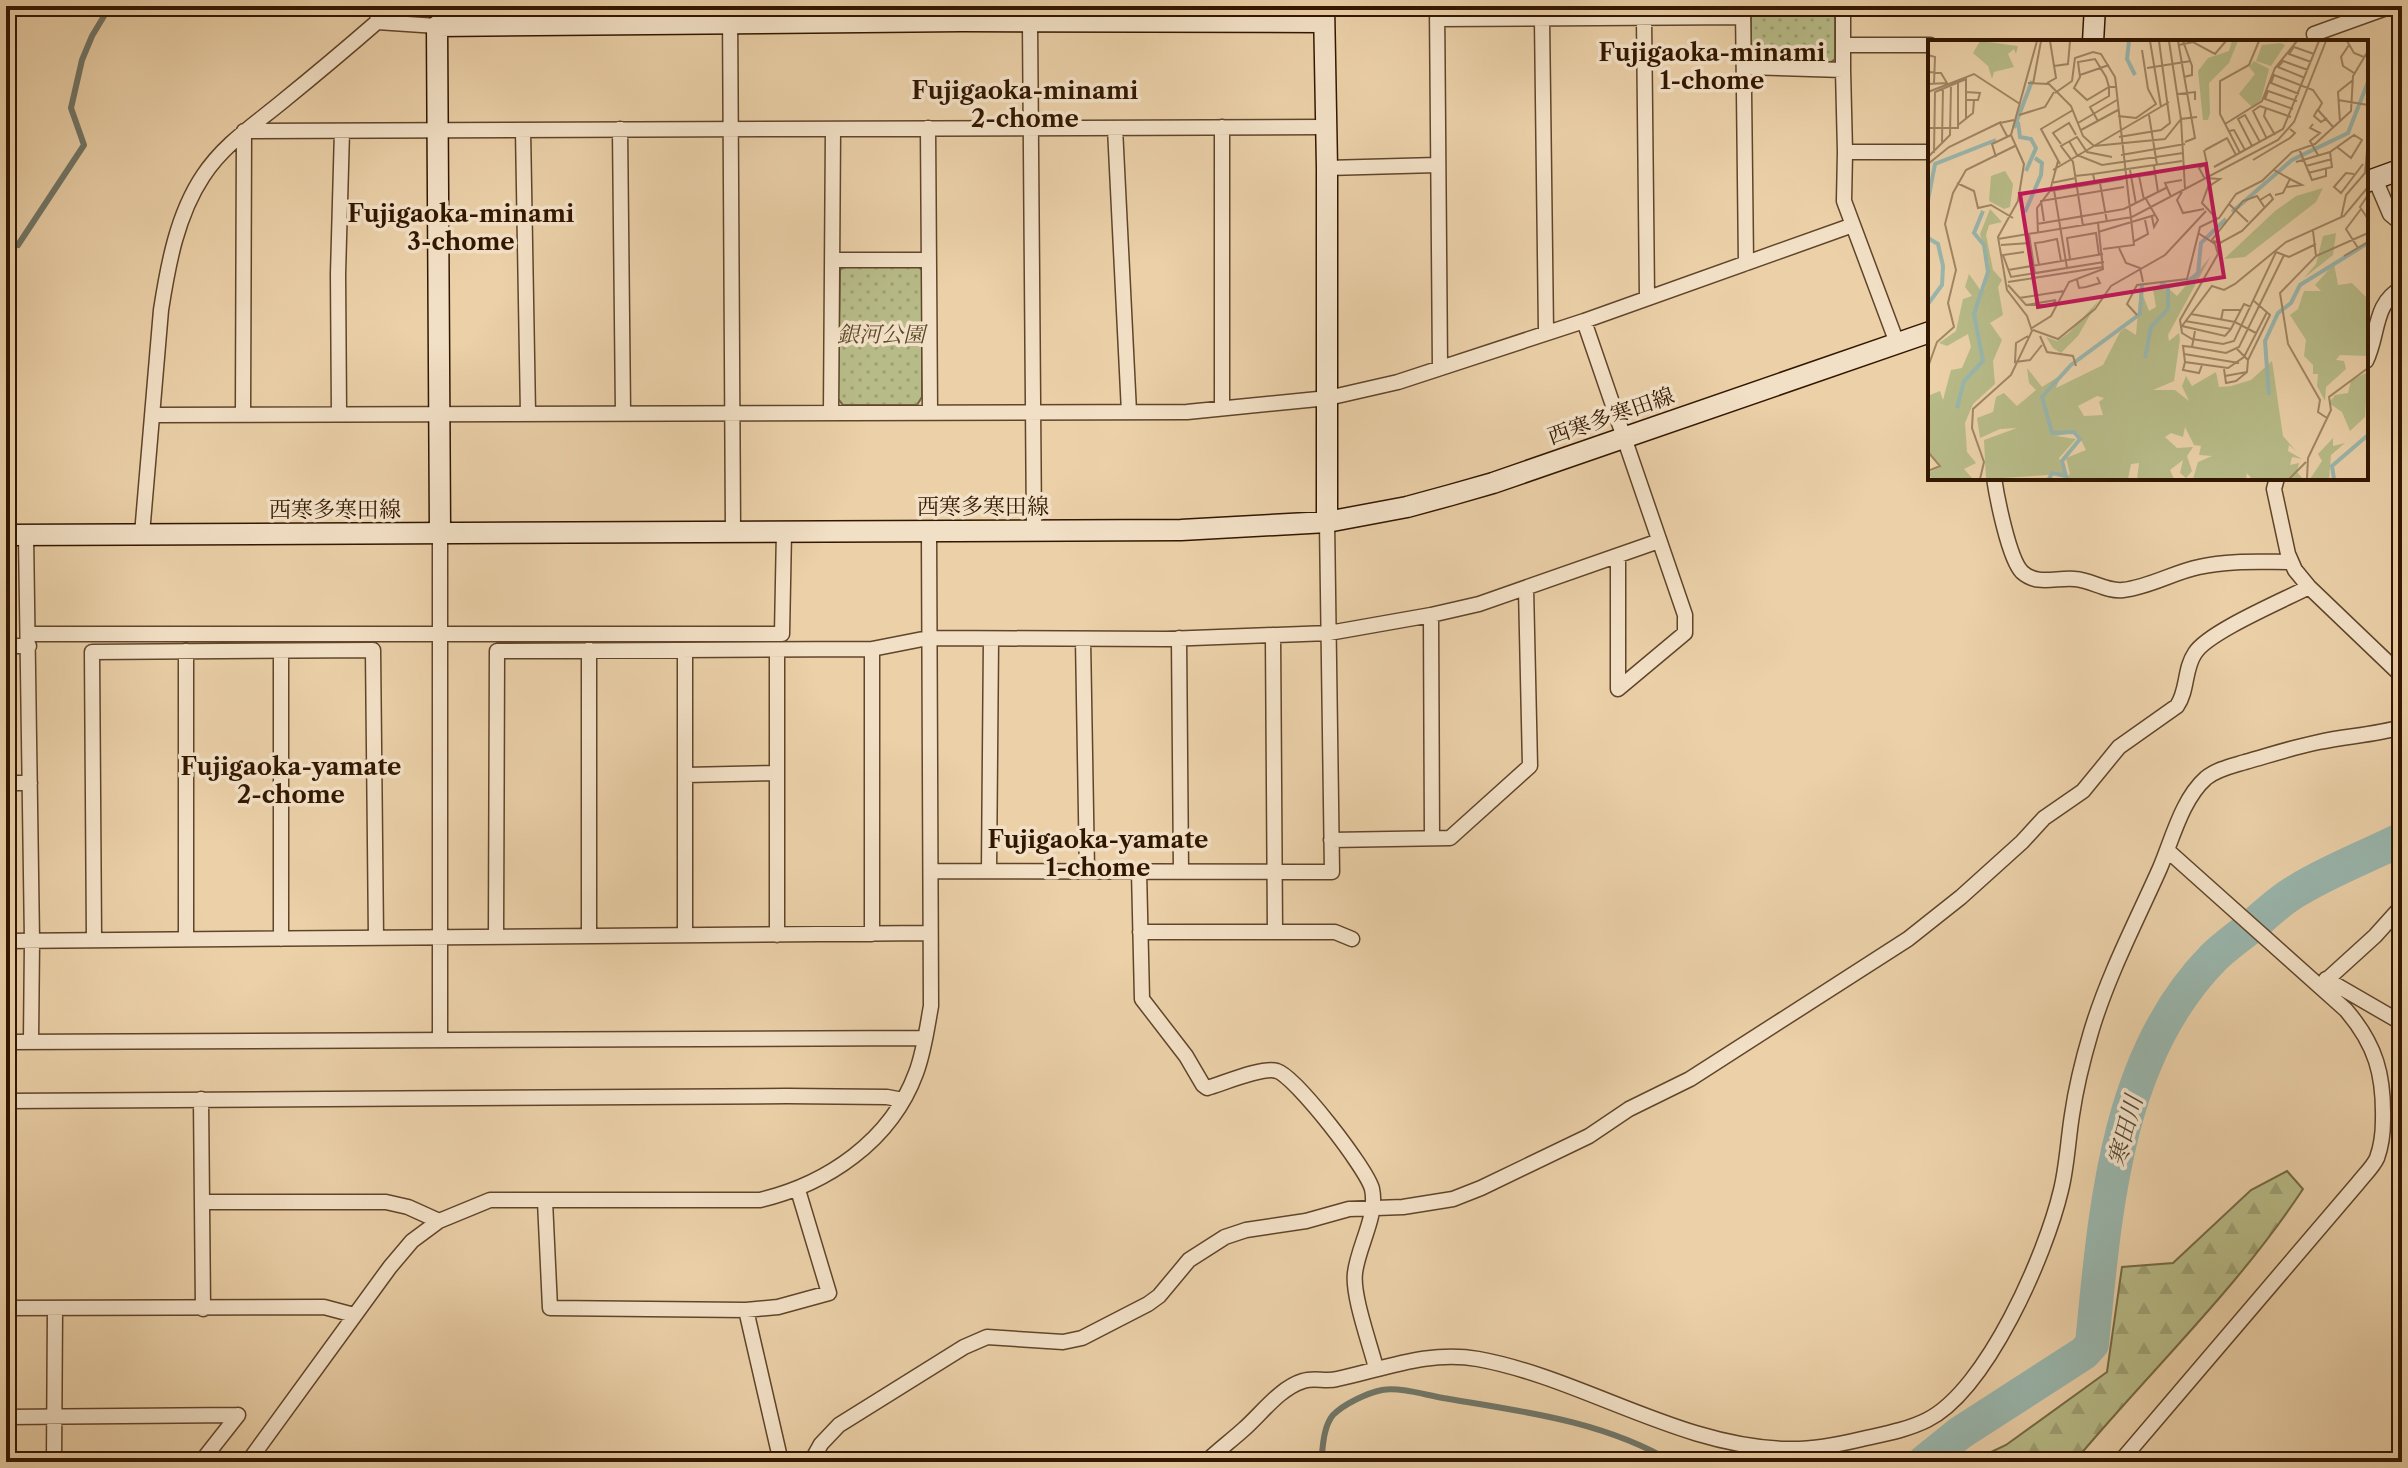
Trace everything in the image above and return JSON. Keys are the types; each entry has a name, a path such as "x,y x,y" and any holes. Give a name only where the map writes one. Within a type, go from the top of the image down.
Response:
{"main road":[{"path":"2093,40 2095,6"},
{"path":"440,533 437,26 730,16 962,14 1030,23 1323,14 1327,168 1327,522"},
{"path":"2371,180 2402,169"},
{"name":"西寒多寒田線","path":"16,535 1181,530 1327,522 1407,507 1479,487 1928,333"}],"street":[{"path":"142,534 161,310 166,274 181,221 202,177 226,147 377,22 379,6"},
{"path":"1843,6 1844,201 1897,343"},
{"path":"2316,40 2314,34 2392,6"},
{"path":"1440,368 1437,13 1542,19 1644,18 1743,11 1746,263"},
{"path":"730,16 733,532"},
{"path":"1644,18 1647,297"},
{"path":"1542,19 1546,332"},
{"path":"377,22 437,26"},
{"path":"1030,23 1034,530"},
{"path":"1843,45 1928,45"},
{"path":"1744,67 1843,70"},
{"path":"1222,127 1222,407"},
{"path":"244,131 1325,127"},
{"path":"928,128 930,413"},
{"path":"1115,128 1129,412"},
{"path":"620,129 623,413"},
{"path":"831,413 833,129"},
{"path":"523,130 528,414"},
{"path":"243,414 244,131"},
{"path":"339,414 338,274 342,131"},
{"path":"1845,152 1928,152"},
{"path":"1327,168 1437,165"},
{"path":"2371,180 2390,214 2402,224"},
{"path":"153,415 1187,412 1328,398 1398,382 1584,321 1853,225"},
{"path":"832,260 929,260"},
{"path":"2368,354 2383,305 2390,295 2402,288"},
{"path":"1584,321 1685,615 1685,633 1618,689 1618,557"},
{"path":"1995,480 2013,553 2022,572 2031,578 2042,581 2081,579 2123,590 2162,581 2200,566 2291,562"},
{"path":"2276,480 2274,489 2291,562 2309,587 2402,676"},
{"path":"931,871 1332,872 1327,522"},
{"path":"6,646 29,640 782,634 784,531"},
{"path":"248,1462 354,1315 412,1241 439,1221 490,1200 747,1201 798,1190 822,1179 852,1159 889,1120 916,1073 931,1006 929,531"},
{"path":"440,533 440,1039"},
{"path":"16,535 29,640 31,1042"},
{"path":"496,937 497,651 872,649 928,638 1179,638 1329,633 1479,604 1659,541"},
{"path":"811,1462 821,1444 847,1419 964,1347 987,1337 1063,1342 1082,1338 1148,1304 1159,1296 1189,1260 1225,1237 1349,1209 1403,1207 1466,1195 1567,1149 1629,1109 1690,1079 1928,925 2022,842 2044,818 2083,791 2119,747 2177,706 2183,697 2190,664 2199,648 2220,633 2309,587"},
{"path":"1331,840 1450,838 1530,766 1526,588"},
{"path":"1431,615 1432,838"},
{"path":"1273,635 1275,932"},
{"path":"1179,638 1181,871"},
{"path":"989,871 991,639"},
{"path":"1083,639 1087,871"},
{"path":"872,649 872,934"},
{"path":"94,940 92,652 186,651 373,650 376,938"},
{"path":"589,650 589,936"},
{"path":"777,650 777,935"},
{"path":"186,651 186,939"},
{"path":"281,651 281,939"},
{"path":"685,651 685,935"},
{"path":"1206,1462 1301,1381 1333,1380 1427,1358 1477,1359 1533,1373 1689,1429 1774,1449 1798,1449 1863,1439 1914,1425 1939,1413 1965,1391 1981,1369 1999,1339 2036,1260 2062,1189 2079,1073 2097,1012 2167,850 2199,786 2215,773 2296,747 2374,735 2402,727"},
{"path":"686,775 776,773"},
{"path":"6,783 30,783"},
{"path":"2120,1462 2358,1183 2377,1158 2383,1130 2384,1092 2376,1058 2363,1030 2323,983 2167,850"},
{"path":"1139,871 1142,999 1186,1056 1203,1085 1207,1088 1271,1070 1291,1079 1360,1165 1371,1187 1371,1208 1354,1280 1376,1368"},
{"path":"2323,983 2375,936 2402,906"},
{"path":"1140,932 1335,932 1352,939"},
{"path":"6,941 930,933"},
{"path":"2323,983 2402,1023"},
{"path":"6,1042 925,1038"},
{"path":"6,1101 801,1096 903,1100"},
{"path":"201,1099 203,1309"},
{"path":"545,1201 550,1308 746,1310 778,1307 829,1293 798,1190"},
{"path":"202,1202 386,1202 408,1207 439,1221"},
{"path":"6,1308 324,1307 354,1315"},
{"path":"54,1462 55,1309"},
{"path":"746,1310 781,1462"},
{"path":"6,1417 238,1415 201,1462"}],"green space":[{"path":"1751,6 1835,6 1835,59 1829,64 1757,64 1751,57"},
{"name":"銀河公園","path":"916,264 922,270 922,397 917,405 843,405 838,399 840,270 846,265"},
{"path":"2287,1171 2303,1189 2278,1225 2222,1295 2074,1462 1970,1462 2006,1445 2107,1372 2122,1267 2173,1263 2251,1190"}],"waterway":[{"path":"18,245 84,145 71,108 82,60 110,6"},
{"name":"寒田川","path":"1924,1462 1960,1433 2084,1353 2092,1344 2110,1191 2121,1139 2135,1090 2155,1042 2180,998 2217,954 2285,898 2323,876 2402,839"},
{"path":"1321,1462 1325,1431 1333,1415 1363,1396 1389,1389 1531,1413 1590,1427 1646,1448 1672,1462"}],"district":[{"name":"Fujigaoka-minami 1-chome","path":"1712,66"},
{"name":"Fujigaoka-minami 2-chome","path":"1025,104"},
{"name":"Fujigaoka-minami 3-chome","path":"461,227"},
{"name":"Fujigaoka-yamate 2-chome","path":"291,780"},
{"name":"Fujigaoka-yamate 1-chome","path":"1098,853"}]}
